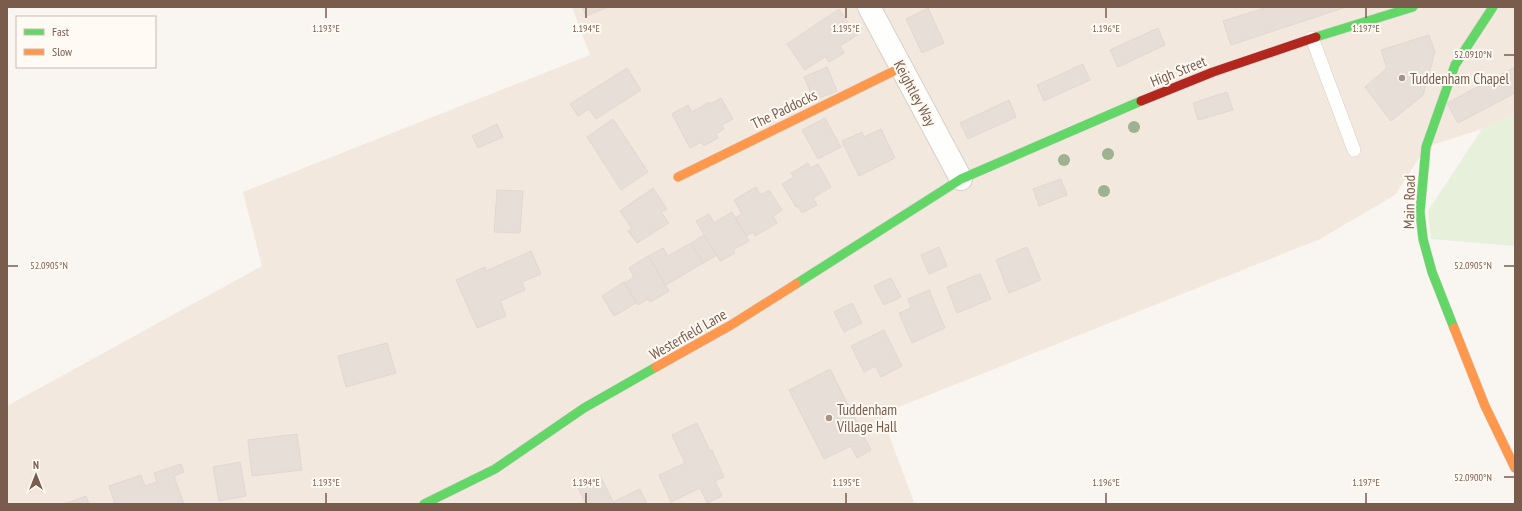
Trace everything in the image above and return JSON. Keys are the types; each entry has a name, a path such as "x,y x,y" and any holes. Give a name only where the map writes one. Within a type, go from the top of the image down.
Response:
{"street":[{"name":"Keightley Way","path":"869,7 961,179"},
{"name":"High Street","path":"961,179 1108,115 1206,75 1312,38 1413,7"},
{"name":"Main Road","path":"1493,7 1455,65 1426,147 1420,212 1423,239 1432,272 1485,406 1515,468"},
{"name":"The Paddocks","path":"678,177 902,67"},
{"name":"Westerfield Lane","path":"424,504 495,469 584,408 731,326 961,179"}],"lane":[{"path":"1312,38 1354,150"}],"shaded area":[{"path":"572,7 1515,7 1515,113 1482,129 1426,147 1395,195 1320,239 881,414 914,502 910,504 7,504 7,406 262,266 243,192 590,55"}],"green space":[{"path":"1515,113 1515,246 1431,239 1428,211 1482,129"}],"building":[{"path":"582,7 608,7 586,16"},
{"path":"1268,7 1346,7 1231,45 1223,21"},
{"path":"928,8 944,43 922,53 906,19"},
{"path":"839,9 857,35 840,46 844,53 829,62 825,57 805,70 787,44"},
{"path":"1158,28 1165,45 1118,67 1110,50"},
{"name":"Tuddenham Chapel","path":"1429,35 1435,52 1423,95 1391,121 1365,87 1387,68 1381,50"},
{"path":"1083,64 1090,80 1044,101 1037,85"},
{"path":"827,67 837,91 814,100 804,77"},
{"path":"1515,67 1515,93 1458,123 1447,103"},
{"path":"627,68 641,90 596,119 589,109 578,116 570,104"},
{"path":"1227,92 1233,110 1198,120 1193,103"},
{"path":"721,98 733,119 722,125 724,129 716,134 718,138 704,146 701,142 690,148 672,114 688,105 692,112 709,102 710,104"},
{"path":"1009,100 1016,117 968,139 960,123"},
{"path":"825,118 841,147 818,159 802,130"},
{"path":"613,119 648,172 621,190 587,137"},
{"path":"497,124 503,137 478,148 472,136"},
{"path":"881,129 895,158 859,176 842,141 862,132 864,137"},
{"path":"808,163 811,168 818,164 831,187 813,198 817,205 802,213 798,206 796,207 782,184 794,177 791,173"},
{"path":"1061,179 1067,195 1039,206 1033,189"},
{"path":"756,187 761,195 769,190 782,210 773,216 777,223 755,236 753,232 746,236 735,218 742,214 734,200"},
{"path":"653,188 667,209 661,212 669,223 637,243 628,231 632,229 620,211"},
{"path":"497,190 523,191 520,233 494,232"},
{"path":"732,212 749,241 733,250 735,253 720,261 696,221 709,214 714,223"},
{"path":"704,235 717,255 703,263 691,243"},
{"path":"691,243 703,263 666,285 648,256 663,248 668,256"},
{"path":"939,247 947,266 929,274 921,255"},
{"path":"1027,247 1041,280 1009,293 996,260"},
{"path":"531,251 541,274 522,282 525,290 500,301 506,316 477,328 456,280 485,267 486,271"},
{"path":"648,256 669,291 650,302 648,299 638,305 625,283 634,277 629,268"},
{"path":"980,274 991,299 957,313 947,287"},
{"path":"891,278 901,297 884,305 874,286"},
{"path":"624,282 636,303 614,316 602,296"},
{"path":"929,290 945,328 912,343 899,313 911,308 908,299"},
{"path":"852,303 862,323 844,332 834,312"},
{"path":"884,330 902,366 881,377 875,366 864,372 851,346"},
{"path":"387,343 396,373 346,387 338,356"},
{"name":"Tuddenham Village Hall","path":"830,369 871,450 857,458 851,446 824,459 789,390"},
{"path":"697,423 710,451 712,450 724,477 715,481 722,496 707,503 700,488 671,502 659,475 685,463 672,435"},
{"path":"297,434 302,470 252,476 248,440"},
{"path":"240,462 246,496 219,501 213,467"},
{"path":"181,464 184,472 174,476 184,504 115,504 109,486 141,475 145,486 157,482 154,473"},
{"path":"601,477 613,502 640,489 647,504 586,504 578,488"},
{"path":"86,496 89,504 64,504"}],"traffic: fast":[{"path":"1316,37 1413,7"},
{"path":"1454,328 1432,272 1423,239 1420,212 1426,147 1455,65 1493,7"},
{"path":"796,284 961,179 1141,101"},
{"path":"424,504 495,469 584,408 656,367"}],"traffic: slow":[{"path":"678,177 902,67"},
{"path":"656,367 731,325 796,284"},
{"path":"1454,328 1485,406 1515,468"}],"traffic: jam":[{"path":"1141,101 1213,72 1316,37"}],"place":[{"name":"Tuddenham Chapel","path":"1402,78"},
{"name":"Tuddenham Village Hall","path":"829,418"}]}
